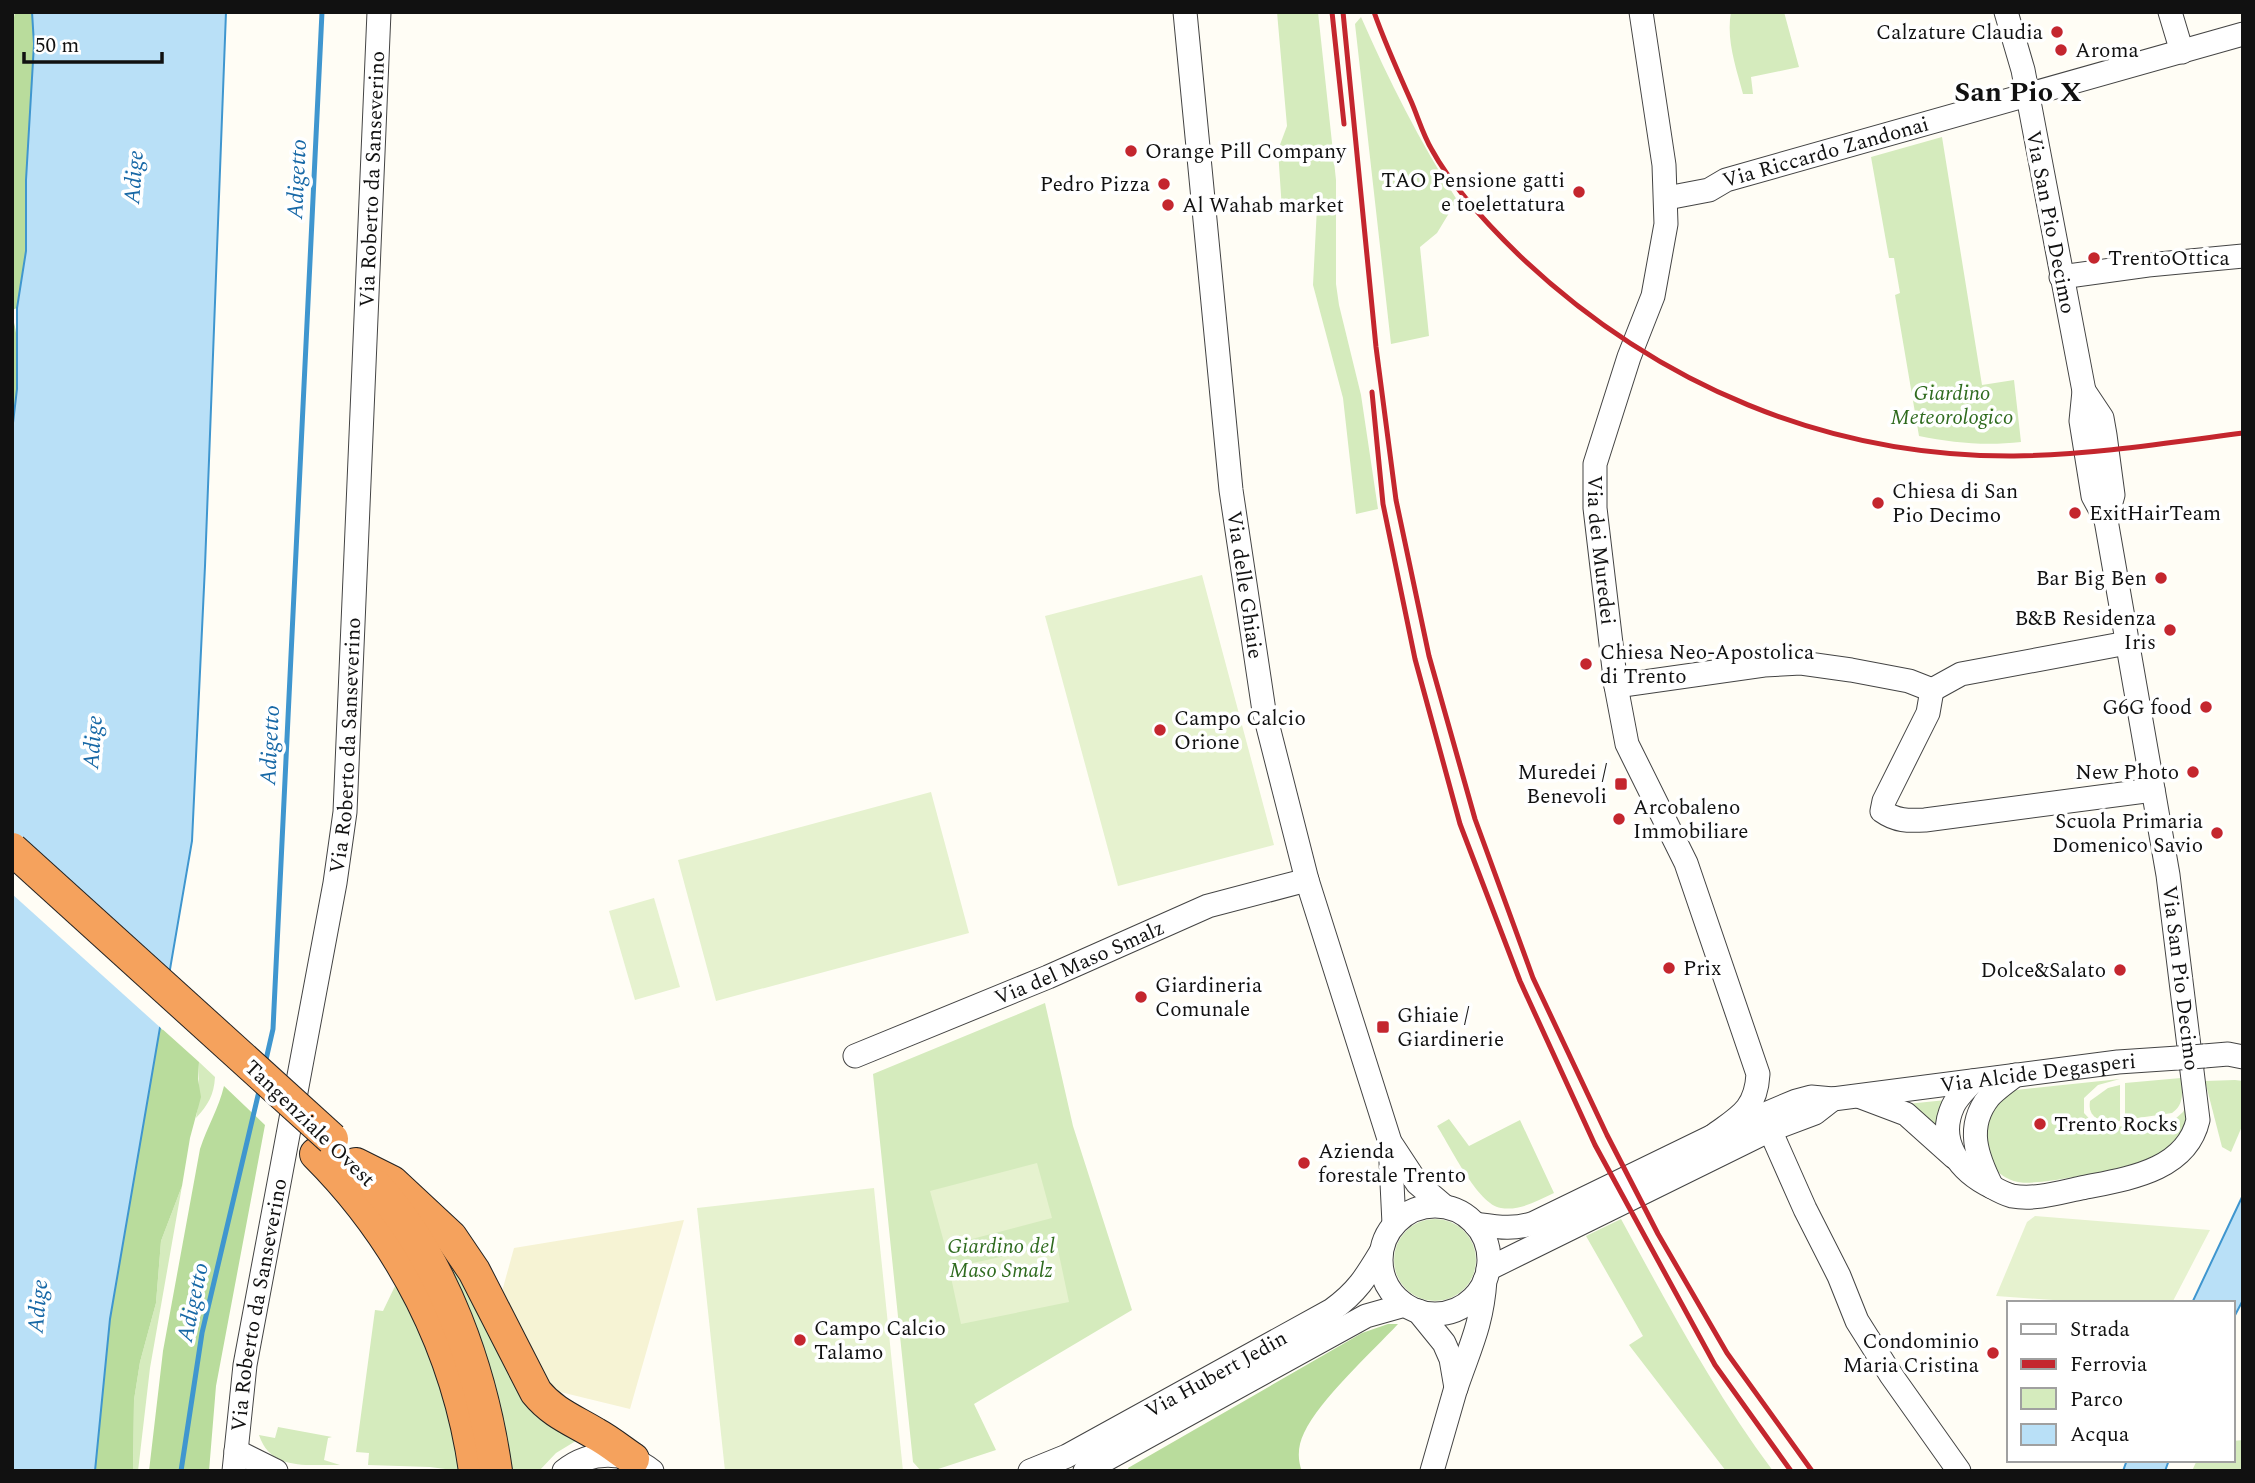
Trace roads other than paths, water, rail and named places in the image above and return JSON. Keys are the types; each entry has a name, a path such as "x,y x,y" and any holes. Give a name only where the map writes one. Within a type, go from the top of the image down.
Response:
{"highway":[{"name":"Tangenziale Ovest","path":"12,849 324,1146 414,1284 450,1368 466,1421 475,1471"},
{"name":"Tangenziale Ovest","path":"12,875 324,1146 356,1164 383,1193 415,1240 446,1297 480,1388 496,1471"},
{"path":"356,1164 393,1182 451,1237 474,1271 536,1392 544,1402 556,1413 595,1433 643,1465"}],"street":[{"name":"Via Roberto da Sanseverino","path":"235,1461 245,1365 321,963 345,812 379,12"},
{"name":"Via delle Ghiaie","path":"1185,12 1231,490 1264,711 1307,880 1390,1142 1394,1224"},
{"name":"Via dei Muredei","path":"1641,12 1664,165 1667,198 1664,243 1653,296 1629,357 1595,464 1595,508 1616,686 1627,744 1686,863 1758,1074 1757,1091 1745,1112 1713,1136"},
{"name":"Via San Pio Decimo","path":"1858,1096 1906,1114 1977,1179 2008,1195 2030,1198 2132,1178 2155,1170 2193,1138 2198,1120 2168,875 2106,520 2093,496 2081,421 2084,391 2028,96 2019,53 2006,12"},
{"path":"2170,12 2182,52"},
{"name":"Via Riccardo Zandonai","path":"1667,198 1709,190 1726,180 2243,34"},
{"path":"2061,277 2243,256"},
{"path":"2127,643 1961,674 1932,690 1927,713 1884,801 1882,811 1892,818 1925,820 2153,790"},
{"path":"1616,686 1764,665 1801,663 1909,681 1932,690"},
{"name":"Via del Maso Smalz","path":"855,1056 1026,986 1208,906 1307,880"},
{"name":"Via Alcide Degasperi","path":"1475,1224 1520,1228 1534,1223 1713,1136 1811,1097 1833,1099 2118,1062 2228,1054 2243,1057"},
{"path":"1992,1187 1975,1149 1974,1135 1979,1116 1989,1098 2015,1075"},
{"path":"1956,1160 1950,1147 1949,1119 1953,1104 1973,1081"},
{"name":"Via Alcide Degasperi","path":"1487,1275 1770,1130 1815,1113 1833,1099"},
{"path":"1770,1130 1805,1209 1839,1276 1857,1321 1891,1375 1959,1471"},
{"name":"Via delle Ghiaie","path":"1390,1142 1418,1183 1444,1206"},
{"path":"1432,1471 1483,1310 1487,1245 1475,1224 1456,1210 1444,1206 1420,1208 1406,1214 1394,1224 1381,1252 1381,1267 1385,1282 1394,1294 1412,1308 1444,1343 1451,1359 1456,1390"},
{"name":"Via Hubert Jedin","path":"1030,1471 1067,1456 1332,1310 1362,1285 1381,1252"},
{"path":"1412,1308 1445,1313 1457,1309 1469,1302 1487,1275"},
{"name":"Via Hubert Jedin","path":"1085,1471 1366,1316 1412,1308"},
{"path":"564,1471 582,1460 607,1455 643,1465"},
{"path":"235,1461 276,1471"}],"water":[{"name":"Adige","path":"32,12 226,12 192,841 110,1319 95,1471 12,1471 13,423 17,389 17,308 26,251 26,180 34,44"},
{"path":"2243,1195 2243,1300 2234,1317 2234,1301 2193,1301"},
{"path":"2126,1462 2168,1462 2165,1471 2123,1471"}],"waterway":[{"name":"Adigetto","path":"265,1064 273,1029 322,12"},
{"name":"Adigetto","path":"181,1471 202,1333 260,1087"}],"railway":[{"path":"1332,12 1344,124"},
{"path":"1343,12 1376,347 1396,500 1429,656 1475,819 1533,978 1607,1135 1658,1234 1727,1353 1812,1471"},
{"path":"1374,12 1429,144 1440,164 1473,206 1521,257 1574,302 1629,342 1687,376 1748,405 1811,427 1877,443 1944,453 2014,456 2071,453 2243,433"},
{"path":"1372,392 1383,504 1415,659 1460,824 1520,981 1595,1145 1715,1365 1791,1471"}],"place":[{"name":"Calzature Claudia","path":"2057,32"},
{"name":"Aroma","path":"2061,50"},
{"name":"Orange Pill Company","path":"1131,151"},
{"name":"Pedro Pizza","path":"1164,184"},
{"name":"TAO Pensione gatti e toelettatura","path":"1579,192"},
{"name":"Al Wahab market","path":"1168,205"},
{"name":"TrentoOttica","path":"2094,258"},
{"name":"Chiesa di San Pio Decimo","path":"1878,503"},
{"name":"ExitHairTeam","path":"2075,513"},
{"name":"Bar Big Ben","path":"2161,578"},
{"name":"B&B Residenza Iris","path":"2170,630"},
{"name":"Chiesa Neo-Apostolica di Trento","path":"1586,664"},
{"name":"G6G food","path":"2206,707"},
{"name":"Campo Calcio Orione","path":"1160,730"},
{"name":"New Photo","path":"2193,772"},
{"name":"Muredei / Benevoli","path":"1621,784"},
{"name":"Arcobaleno Immobiliare","path":"1619,819"},
{"name":"Scuola Primaria Domenico Savio","path":"2217,833"},
{"name":"Prix","path":"1669,968"},
{"name":"Dolce&Salato","path":"2120,970"},
{"name":"Giardineria Comunale","path":"1141,997"},
{"name":"Ghiaie / Giardinerie","path":"1383,1027"},
{"name":"Trento Rocks","path":"2040,1124"},
{"name":"Azienda forestale Trento","path":"1304,1163"},
{"name":"Campo Calcio Talamo","path":"800,1340"},
{"name":"Condominio Maria Cristina","path":"1993,1353"}],"district":[{"name":"San Pio X","path":"2018,91"}],"park label":[{"name":"Giardino Meteorologico","path":"1952,405"},
{"name":"Giardino del Maso Smalz","path":"1001,1258"}]}
